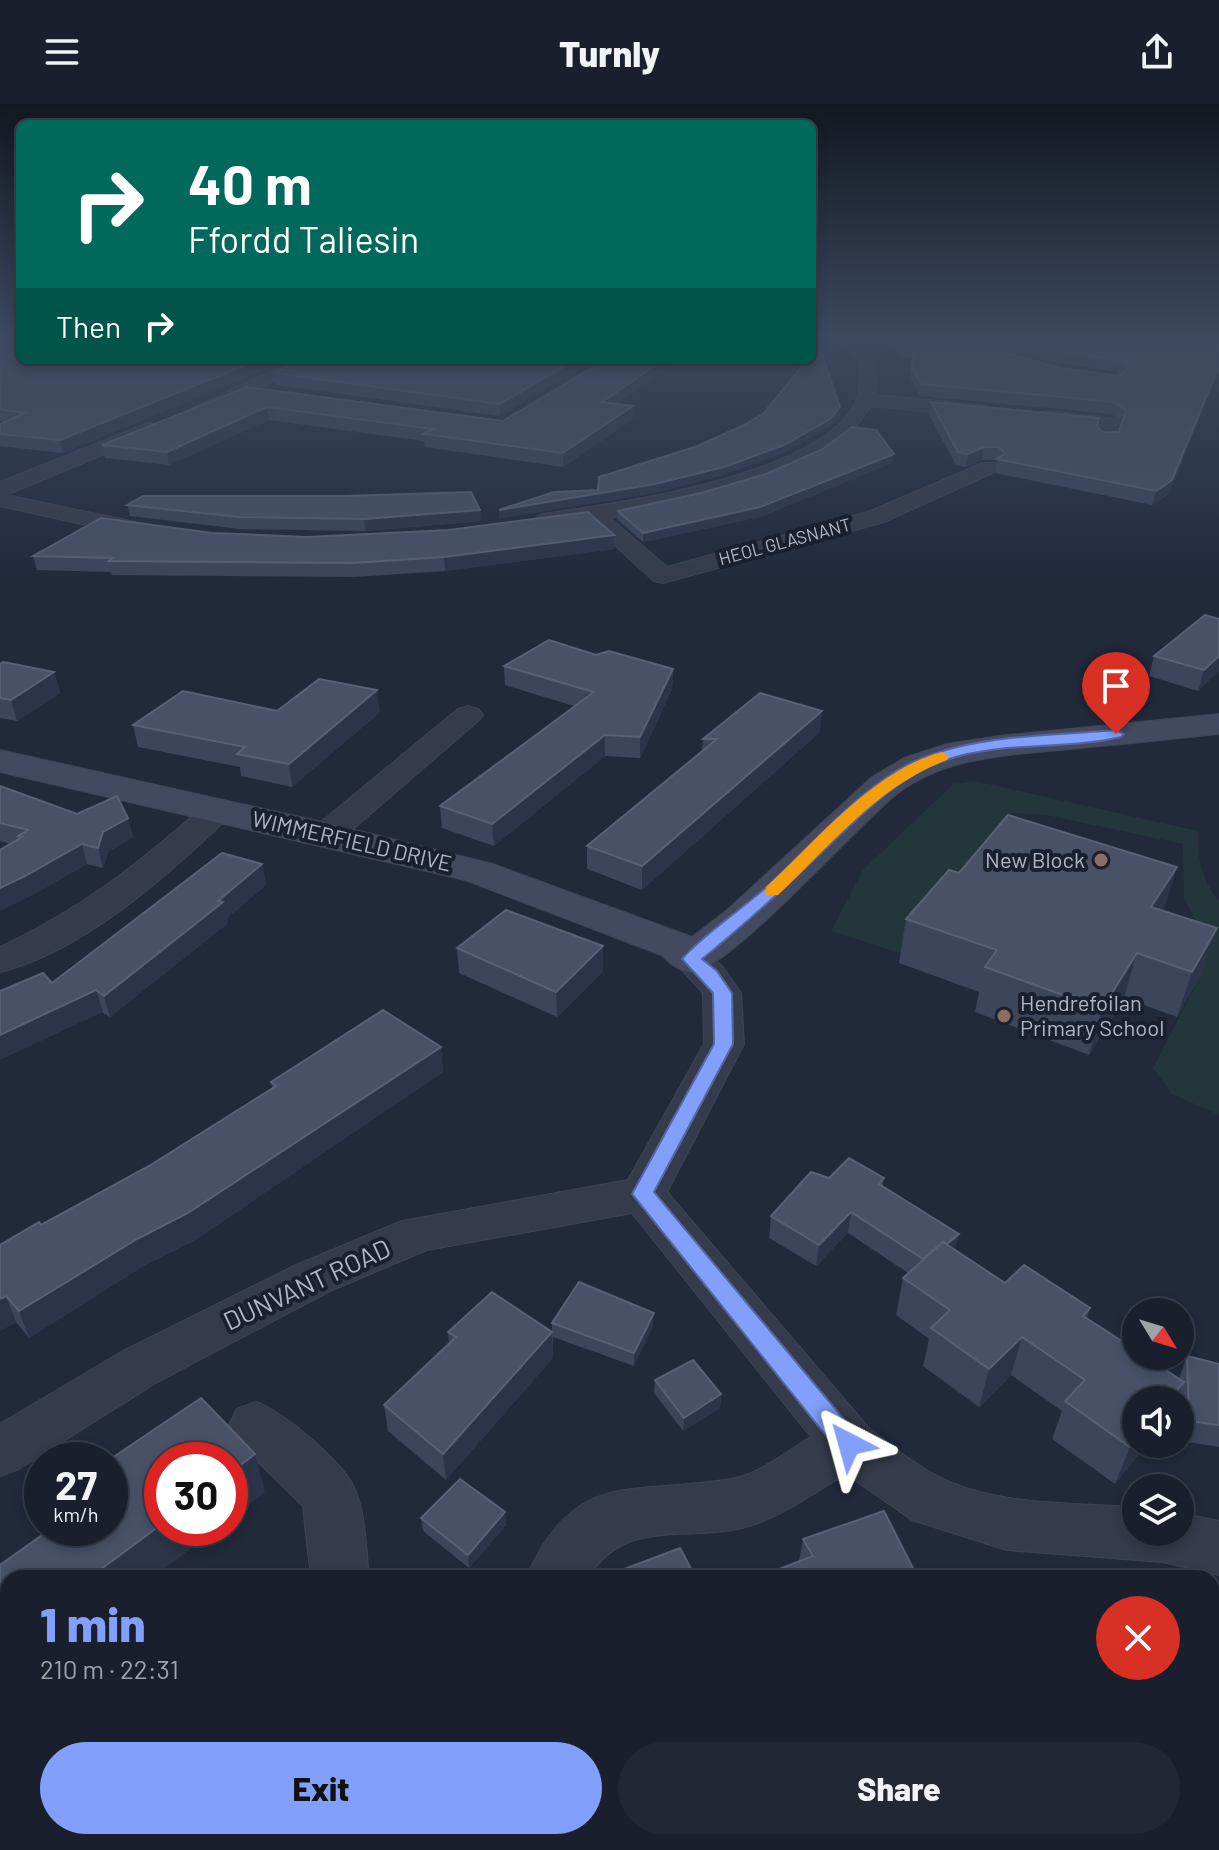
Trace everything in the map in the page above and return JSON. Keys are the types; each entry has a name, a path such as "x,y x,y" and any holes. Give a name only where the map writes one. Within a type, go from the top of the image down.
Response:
{"street":[{"path":"0,490 166,421"},
{"path":"518,524 593,514 736,483 790,463 835,436 848,421"},
{"path":"1094,421 1111,423 1107,438"},
{"name":"HEOL GLASNANT","path":"593,514 663,576 876,517 990,467"},
{"path":"0,500 146,531 174,533"},
{"path":"327,834 468,715"},
{"path":"1219,724 999,746 947,755 917,766 885,785 741,920 691,959 710,975 722,993 724,1044 643,1194 849,1444 886,1474 932,1502 1007,1524 1163,1536 1219,1548"},
{"name":"WIMMERFIELD DRIVE","path":"0,761 327,834 479,872 676,946 691,959"},
{"path":"0,961 56,936 98,911 161,864 218,810"},
{"name":"DUNVANT ROAD","path":"0,1452 141,1366 313,1278 419,1234 643,1194"},
{"path":"256,1425 330,1495 339,1570"},
{"path":"560,1570 578,1542 619,1514 746,1502 849,1444"}],"shaded area":[{"path":"975,781 1198,831 1202,868 1208,885 1219,901 1219,1115 1172,1094 1153,1068 1202,973 1208,945 1184,898 1183,844 1046,815 1013,813 969,874 943,871 934,915 900,953 831,931 863,870 953,784"}],"building":[{"path":"106,421 60,440 0,434 0,424"},
{"path":"161,421 235,421 167,452 102,445"},
{"path":"376,421 610,421 563,453 424,434 433,429"},
{"path":"750,421 826,421 784,445 724,467 655,484 499,510 554,492 598,490 599,477 698,446"},
{"path":"942,421 1098,421 1097,427 1103,432 1119,432 1122,421 1196,421 1172,480 1156,491 997,459 1005,454 999,447 984,447 968,454 958,452"},
{"path":"852,427 876,430 894,454 760,507 643,533 618,511 701,493 766,474 823,449"},
{"path":"471,492 480,510 364,519 238,517 127,505 143,496 344,496"},
{"path":"588,512 614,535 444,557 353,563 109,561 112,558 33,556 101,518 212,533 307,537 449,530"},
{"path":"1205,615 1219,619 1219,656 1204,670 1154,656"},
{"path":"549,640 596,655 609,651 673,669 640,737 605,735 492,824 440,806 594,692 504,666"},
{"path":"3,662 54,672 11,700 0,698 0,664"},
{"path":"319,679 377,690 289,764 237,754 245,747 133,725 183,691 277,711"},
{"path":"760,693 822,711 642,866 587,846 717,739 703,739"},
{"path":"0,786 77,814 117,796 128,818 103,832 98,848 82,844 0,888 0,850 28,830 0,823"},
{"path":"1008,815 1177,867 1151,907 1217,928 1192,972 1137,953 1102,1009 985,967 997,950 906,919 949,870 959,873"},
{"path":"222,853 262,864 218,901 223,902 104,996 96,990 0,1035 0,991 43,973 52,983"},
{"path":"506,910 603,946 556,992 457,948"},
{"path":"383,1010 441,1047 188,1213 137,1239 19,1311 6,1296 0,1299 0,1245 149,1166 276,1086 271,1082"},
{"path":"849,1158 884,1178 879,1184 959,1234 947,1244 943,1242 923,1259 851,1212 819,1245 771,1216 811,1172 829,1178"},
{"path":"943,1242 1005,1283 1024,1265 1090,1308 1083,1316 1122,1341 1122,1370 1166,1370 1184,1382 1181,1386 1122,1386 1122,1441 1065,1401 1085,1380 1022,1337 989,1369 931,1328 950,1310 903,1278"},
{"path":"579,1282 654,1313 634,1353 552,1323"},
{"path":"492,1292 552,1332 443,1454 384,1405 456,1337 448,1332"},
{"path":"1194,1358 1219,1364 1219,1425 1194,1422 1194,1386 1188,1386 1187,1370 1194,1370"},
{"path":"693,1360 721,1394 684,1418 655,1380"},
{"path":"201,1398 243,1442 144,1442 144,1537 100,1570 0,1570 0,1565 27,1546 128,1546 128,1447"},
{"path":"248,1447 255,1454 248,1459"},
{"path":"460,1479 505,1512 468,1555 421,1518"},
{"path":"884,1511 914,1570 777,1570 813,1556 803,1539"},
{"path":"680,1548 692,1570 622,1570"}],"slow traffic":[{"path":"772,891 885,785 917,766 942,757"}],"place":[{"name":"New Block","path":"1101,860"},
{"name":"Hendrefoilan Primary School","path":"1004,1016"}],"route":[{"path":"849,1444 723,1287 643,1194 724,1044 722,993 710,975 691,959 741,920 885,785 917,766 947,755 999,746 1116,734"}]}
